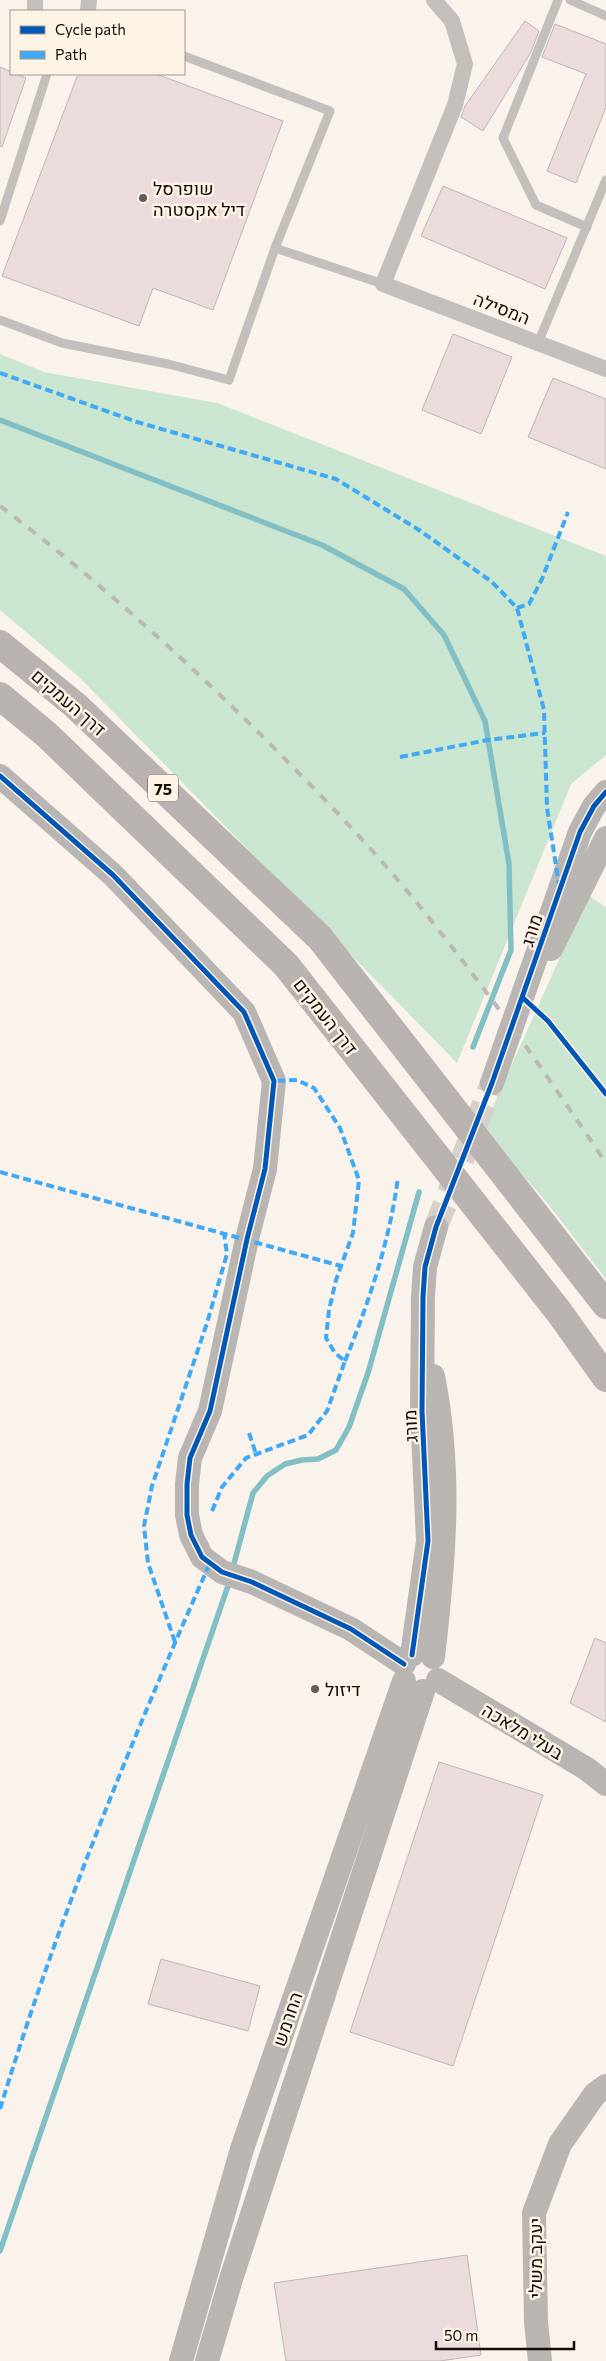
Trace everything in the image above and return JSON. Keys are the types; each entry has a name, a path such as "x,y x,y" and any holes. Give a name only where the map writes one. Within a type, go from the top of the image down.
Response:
{"highway":[{"name":"דרך העמקים","path":"0,644 75,705 320,938 606,1305"},
{"name":"דרך העמקים","path":"0,696 47,735 286,965 559,1312 606,1378"}],"street":[{"path":"383,284 455,105 464,64 452,21 434,0"},
{"name":"המסילה","path":"383,284 606,369"},
{"name":"בעלי מלאכה","path":"0,776 113,875 244,1012 274,1082 264,1169 242,1258 210,1411 190,1458 187,1484 187,1515 191,1535 202,1557 222,1572 252,1582 351,1629 586,1769 606,1784"},
{"name":"מורג","path":"492,1083 580,832 594,806 606,792"},
{"name":"מורג","path":"523,998 561,931 606,838"},
{"name":"מורג","path":"419,1671 428,1540 422,1411 425,1267 436,1226"},
{"name":"החרמש","path":"181,2361 242,2149 419,1671"},
{"name":"החרמש","path":"207,2361 419,1671"},
{"name":"יעקב משלי","path":"540,2361 536,2322 534,2213 560,2144 595,2094 606,2086"}],"lane":[{"path":"558,0 503,138 536,205 586,227"},
{"path":"570,0 606,16"},
{"path":"0,320 62,343 168,364 229,380 275,248 330,111 185,56"},
{"path":"0,220 47,75"},
{"path":"538,343 606,180"},
{"path":"275,248 383,284"}],"green space":[{"path":"0,354 44,372 217,403 606,556 606,755 571,784 457,1063 78,676 0,610"},
{"path":"588,895 606,907 606,1279 549,1205 483,1129"}],"building":[{"path":"525,21 539,31 531,52 483,131 461,117 465,106"},
{"path":"555,24 606,44 606,107 576,183 547,171 586,74 542,57"},
{"path":"0,67 10,71 10,75 19,75 26,78 2,147 0,146"},
{"name":"שופרסל דיל אקסטרה","path":"78,75 159,75 283,121 213,310 153,288 139,326 2,276"},
{"path":"443,186 567,238 545,289 421,236"},
{"path":"453,334 512,357 481,434 422,410"},
{"path":"553,378 606,399 606,469 528,437"},
{"path":"595,1638 606,1643 606,1722 570,1703"},
{"path":"439,1762 543,1795 453,2066 350,2032"},
{"path":"161,1959 260,1986 248,2031 148,2004"},
{"path":"467,2255 481,2355 440,2361 286,2361 274,2283"}],"waterway":[{"path":"0,420 322,545 404,589 444,635 485,721 509,864 511,950 473,1047"},
{"path":"232,1571 253,1493 267,1476 285,1464 318,1459 336,1450 349,1427 368,1373 419,1192"},
{"path":"0,2251 230,1580"}],"tunnel":[{"path":"436,1227 492,1083"}],"railway":[{"path":"0,506 70,561 171,649 267,741 357,834 400,882 462,960 546,1075 606,1163"}],"marked path":[{"path":"0,373 137,422 336,479 419,530 492,582 517,608 544,710 547,808 559,885"},
{"path":"517,608 529,604 542,579 568,512"},
{"path":"400,757 488,740 545,733"},
{"path":"212,1511 222,1487 246,1458 308,1435 327,1411 345,1361 335,1353 326,1338 329,1310 336,1280 353,1233 359,1180 340,1128 314,1088 297,1080 274,1081"},
{"path":"0,1172 341,1266"},
{"path":"345,1361 378,1270 390,1224 398,1177"},
{"path":"175,1642 148,1563 144,1526 152,1486 207,1323 227,1254 224,1233"},
{"path":"249,1433 256,1454"},
{"path":"0,2109 46,1970 97,1833 152,1697 210,1563"}],"cycle path":[{"path":"0,776 113,875 244,1012 274,1081 265,1169 247,1239 210,1411 190,1458 187,1484 187,1515 191,1535 202,1557 222,1572 252,1582 351,1629 404,1664"},
{"path":"412,1655 428,1541 422,1411 425,1267 436,1227 492,1083 580,832 594,806 606,792"},
{"path":"523,998 548,1021 606,1094"}],"place":[{"name":"שופרסל דיל אקסטרה","path":"143,198"},
{"name":"דיזול","path":"315,1689"}]}
